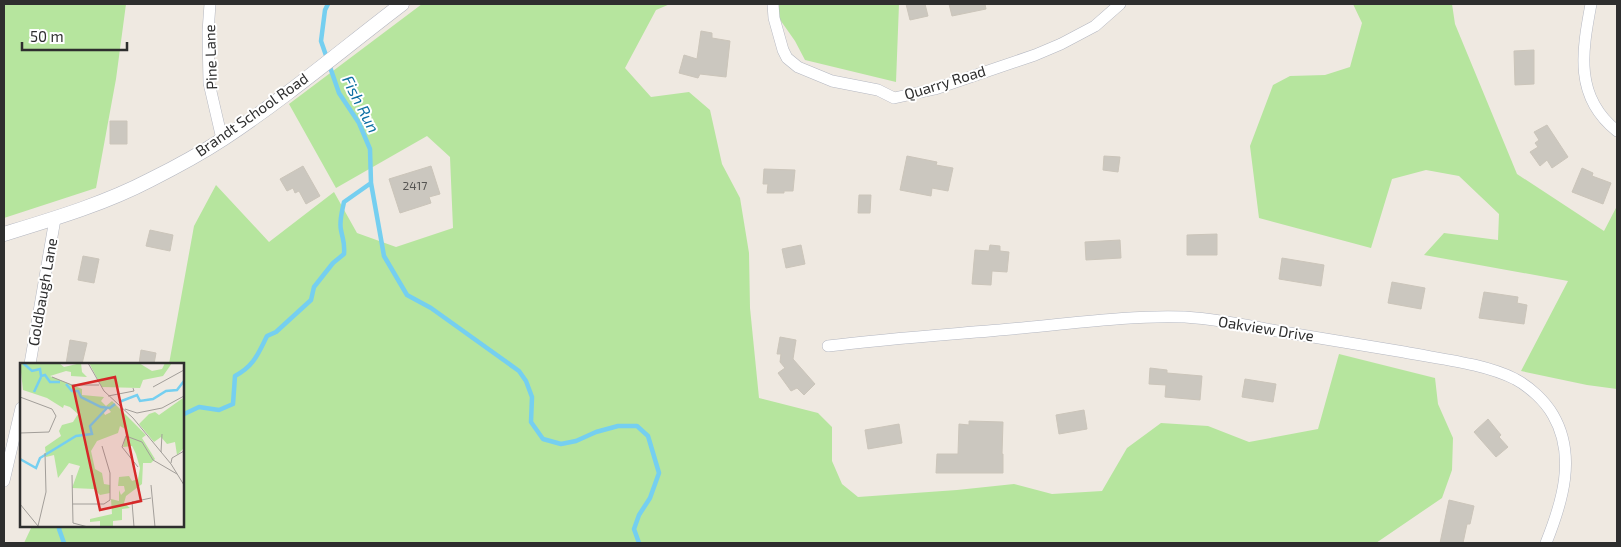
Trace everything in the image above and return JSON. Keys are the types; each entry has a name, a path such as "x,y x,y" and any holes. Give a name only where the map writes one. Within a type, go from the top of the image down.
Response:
{"street":[{"name":"Pine Lane","path":"210,4 208,32 210,83 222,139"},
{"name":"Quarry Road","path":"773,4 774,18 783,50 787,58 798,67 832,81 878,90 894,98 935,89 1035,55 1095,26 1120,4"},
{"path":"1591,4 1583,57 1586,88 1599,113 1617,132"},
{"name":"Brandt School Road","path":"4,234 98,204 149,181 222,139 279,99 400,5"},
{"name":"Goldbaugh Lane","path":"30,363 55,219"},
{"name":"Oakview Drive","path":"828,346 904,337 1126,318 1186,317 1229,322 1473,365 1515,379 1531,389 1553,414 1559,428 1564,444 1565,475 1556,518 1546,543"},
{"path":"4,481 20,412"}],"green space":[{"path":"4,4 126,4 116,79 96,188 4,218"},
{"path":"422,4 670,4 656,10 625,68 651,97 689,92 710,110 722,164 740,198 749,253 750,308 759,398 818,413 832,427 832,461 842,484 858,497 1014,484 1052,494 1102,491 1127,448 1161,423 1208,426 1249,442 1318,429 1339,354 1435,378 1438,404 1453,438 1452,470 1442,498 1376,543 24,543 32,527 184,527 184,363 169,363 194,226 216,185 269,242 334,192 357,233 396,247 453,228 450,157 427,136 336,188 289,104"},
{"path":"769,4 899,4 896,82 805,60 795,41"},
{"path":"1353,4 1452,4 1455,24 1517,174 1604,231 1617,206 1617,389 1587,385 1521,371 1568,281 1424,255 1444,233 1498,240 1499,214 1459,176 1426,170 1392,179 1371,248 1259,218 1250,146 1273,85 1290,76 1325,75 1350,67 1362,23"}],"building":[{"path":"906,4 925,4 928,16 910,20"},
{"path":"949,4 985,4 986,9 952,16"},
{"path":"701,31 712,33 712,38 730,41 726,77 700,74 698,78 679,73 684,55 697,59"},
{"path":"1534,50 1534,84 1515,85 1514,51"},
{"path":"110,121 127,121 127,144 110,144"},
{"path":"1547,125 1568,157 1552,168 1547,160 1540,166 1530,152 1538,147 1535,143 1539,140 1534,132"},
{"path":"907,156 937,162 936,165 953,168 948,191 932,188 931,196 900,190"},
{"path":"1104,156 1120,157 1118,172 1103,170"},
{"path":"303,166 320,196 306,204 299,191 295,193 293,188 287,191 280,179"},
{"path":"431,166 440,194 429,197 431,203 400,213 389,179"},
{"path":"1582,168 1593,173 1592,176 1611,183 1603,204 1572,192"},
{"path":"764,169 795,170 793,191 767,193 768,184 763,184"},
{"path":"859,195 871,195 870,213 858,213"},
{"path":"150,230 173,235 170,251 146,246"},
{"path":"1217,234 1217,255 1187,255 1187,235"},
{"path":"1120,240 1121,258 1086,260 1085,242"},
{"path":"801,245 805,264 786,268 782,249"},
{"path":"990,245 1000,246 1000,251 1009,252 1007,272 992,271 991,285 972,284 975,250 989,251"},
{"path":"83,256 99,259 94,283 78,280"},
{"path":"1282,258 1324,265 1321,286 1279,279"},
{"path":"1392,282 1425,288 1421,309 1388,303"},
{"path":"1484,292 1518,297 1517,303 1527,305 1524,324 1479,318"},
{"path":"780,337 796,340 793,359 815,384 804,395 797,388 791,391 778,373 785,368 780,362 781,354 777,354"},
{"path":"70,340 87,343 82,363 66,363"},
{"path":"141,350 156,353 154,363 139,363"},
{"path":"1150,368 1167,370 1167,373 1202,376 1200,400 1165,397 1166,385 1149,384"},
{"path":"1245,379 1276,384 1273,402 1242,397"},
{"path":"1084,410 1087,429 1059,434 1056,415"},
{"path":"1488,419 1501,435 1499,437 1508,447 1496,457 1474,432"},
{"path":"969,421 1003,422 1003,473 936,473 937,454 958,454 959,424 969,425"},
{"path":"899,424 902,443 868,449 865,430"},
{"path":"1449,500 1474,506 1470,524 1467,524 1463,543 1440,543"}],"waterway":[{"name":"Fish Run","path":"184,414 199,407 219,410 233,404 235,376 251,364 267,336 276,332 311,300 314,287 333,263 344,254 340,223 344,202 371,183 370,149 359,123 339,93 321,41 325,10 328,4"},
{"path":"371,183 384,256 407,295 431,308 519,371 526,381 532,397 531,422 543,439 561,444 576,441 596,432 618,426 637,426 648,436 659,473 650,498 639,515 634,529 639,543"},
{"name":"Fish Run","path":"60,527 64,543"}]}
